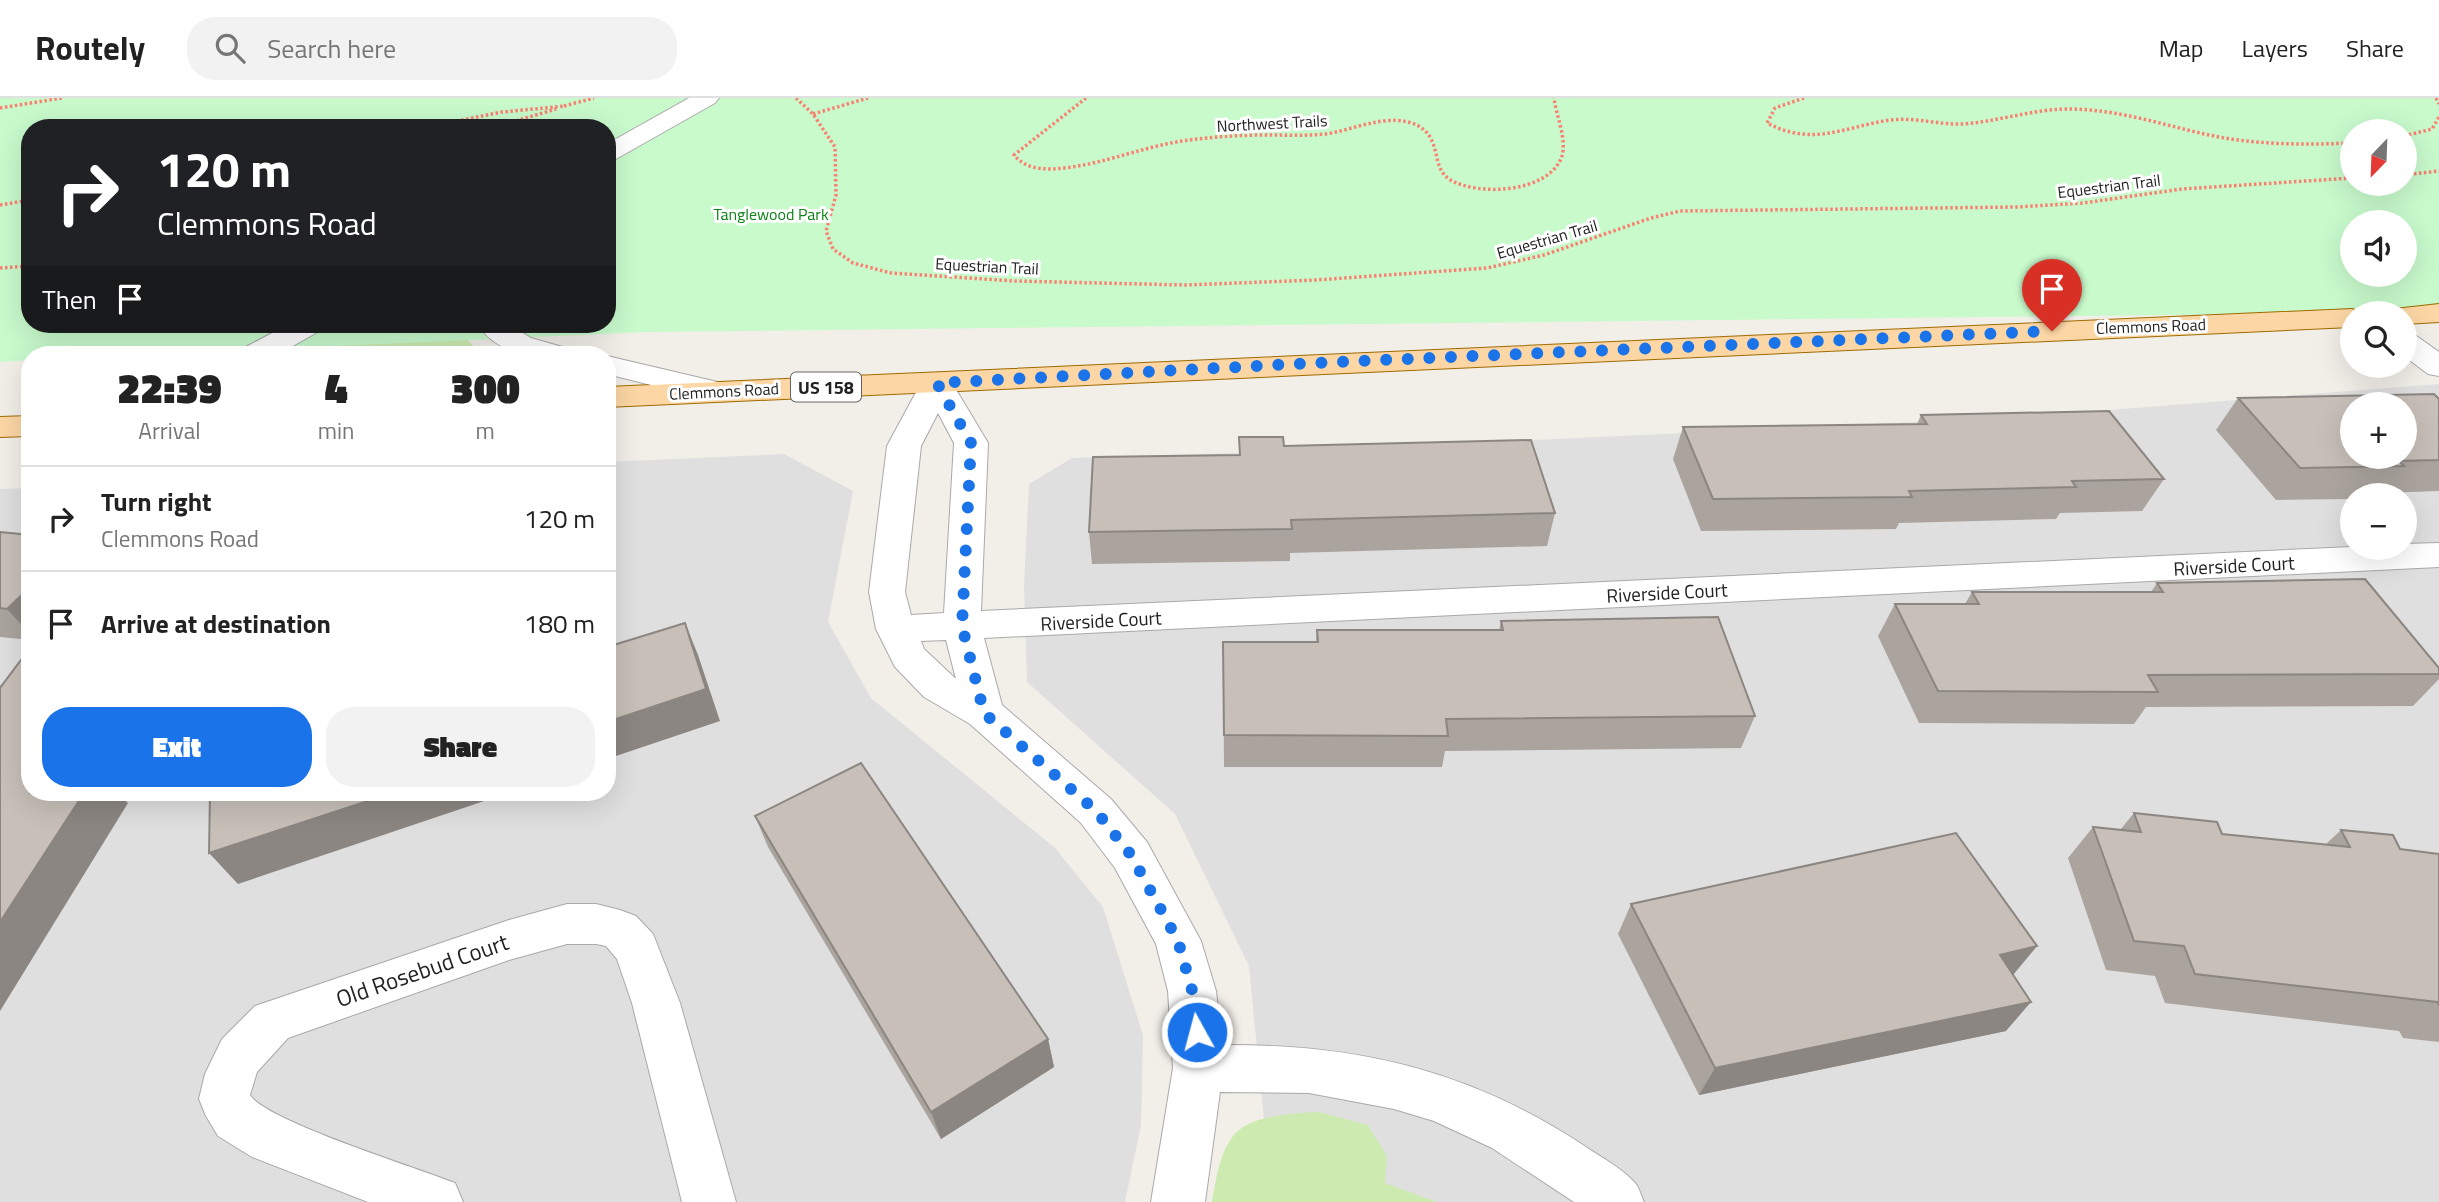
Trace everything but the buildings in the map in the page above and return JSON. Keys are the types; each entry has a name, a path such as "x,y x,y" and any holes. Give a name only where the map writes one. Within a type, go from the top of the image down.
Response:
{"main road":[{"path":"2417,314 2439,313"},
{"name":"Clemmons Road","path":"616,396 2340,319"},
{"path":"0,428 21,427"}],"street":[{"path":"616,150 707,98"},
{"path":"271,346 294,333"},
{"path":"500,333 525,346"},
{"path":"2417,351 2439,367"},
{"path":"616,367 715,391"},
{"path":"937,383 971,443 962,626 984,713"},
{"path":"937,383 904,446 887,593 895,629 909,657 938,687 984,713 1096,811 1138,865 1178,941 1192,990 1198,1068 1178,1202"},
{"name":"Riverside Court","path":"895,629 2439,555"},
{"name":"Old Rosebud Court","path":"436,1202 270,1139 236,1119 224,1099 228,1075 243,1047 272,1022 509,940 567,924 596,924 620,930 637,948 656,1003 709,1202"},
{"path":"1198,1068 1306,1070 1359,1077 1444,1099 1522,1135 1576,1168 1617,1202"}],"path":[{"path":"0,108 62,98"},
{"path":"522,119 594,98"},
{"name":"Equestrian Trail","path":"796,98 813,114 835,147 836,195 826,230 833,249 853,262 891,273 1001,280 1185,285 1316,280 1488,268 1544,256 1651,218 1680,211 2017,207 2083,203 2219,186 2340,179"},
{"path":"813,114 868,98"},
{"name":"Northwest Trails","path":"1086,98 1014,156 1020,163 1036,168 1058,168 1173,142 1254,135 1328,134 1356,126 1399,120 1422,128 1432,139 1439,167 1444,176 1452,181 1478,189 1513,189 1541,180 1556,170 1562,155 1562,140 1556,122 1554,98"},
{"path":"1804,98 1774,107 1768,114 1767,123 1777,130 1799,135 1822,135 1907,119 1954,124 2048,110 2080,109 2109,111 2251,141 2286,145 2340,143"},
{"path":"2436,98 2439,104"},
{"path":"467,119 502,112 566,106"},
{"path":"2417,133 2432,129 2439,117"},
{"path":"2417,173 2439,171"},
{"path":"0,205 21,202"},
{"path":"0,268 21,267"}],"shaded area":[{"path":"2439,384 2439,1202 1272,1202 1249,966 1175,814 1027,682 1024,585 1029,484 1072,458 1327,450 2020,417"},
{"path":"784,454 853,491 828,622 871,698 1055,848 1103,907 1143,1035 1141,1125 1125,1202 0,1202 0,489 21,488 21,801 616,801 616,462"}],"green space":[{"name":"Tanglewood Park","path":"0,98 2439,98 2439,312 2417,312 2417,301 2340,301 2340,313 646,332 336,346 21,346 21,361 0,362"},
{"path":"344,333 459,333 474,346 321,346"},
{"path":"1319,1112 1368,1125 1387,1156 1385,1183 1437,1202 1212,1202 1223,1154 1239,1130 1266,1118"}],"route":[{"path":"1197,1032 1192,990 1178,941 1156,895 1131,855 1096,811 984,713 962,626 971,443 937,383 1313,363 2052,331"}]}
